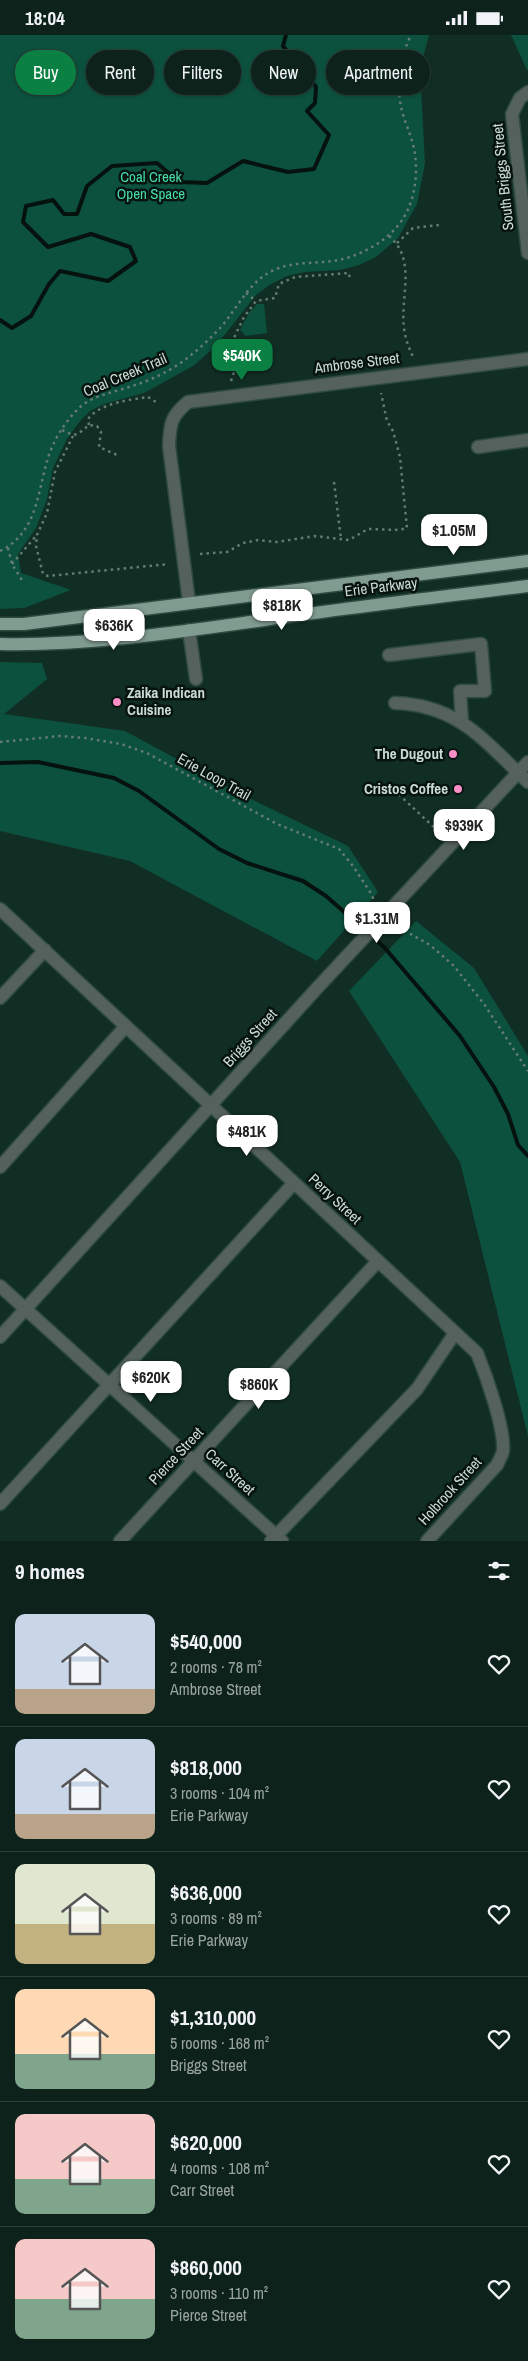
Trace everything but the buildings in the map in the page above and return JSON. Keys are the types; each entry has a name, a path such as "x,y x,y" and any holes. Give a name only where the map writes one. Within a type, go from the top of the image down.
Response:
{"main road":[{"name":"Erie Parkway","path":"0,624 24,623 528,561"},
{"name":"Erie Parkway","path":"0,644 35,645 190,630 528,586"}],"street":[{"name":"South Briggs Street","path":"524,95 512,114 528,253"},
{"name":"Ambrose Street","path":"189,602 169,446 170,426 176,412 188,402 528,359"},
{"path":"478,447 528,440"},
{"path":"190,630 196,679"},
{"path":"389,655 481,644 485,691 460,691 462,723"},
{"path":"395,703 434,708 462,723 478,734 523,778"},
{"name":"Briggs Street","path":"0,1337 383,918 523,778 528,762"},
{"name":"Perry Street","path":"0,909 477,1353 494,1405"},
{"path":"0,998 45,950"},
{"path":"0,1167 126,1026"},
{"path":"0,1504 294,1183"},
{"name":"Pierce Street","path":"120,1541 378,1261"},
{"name":"Carr Street","path":"0,1285 277,1539"},
{"path":"277,1539 417,1389 455,1333"},
{"name":"Holbrook Street","path":"427,1541 497,1465 503,1453 503,1443 494,1405"}],"path":[{"name":"Coal Creek Trail","path":"0,551 8,547 28,526 35,511 46,463 62,430 82,406 94,398 144,382 187,359 206,344 223,325 246,293 262,277 278,269 298,263 338,260 360,253 389,236 408,209 415,183 413,146 400,101 399,70 411,35"},
{"path":"397,243 413,227 439,225"},
{"path":"389,236 397,243 406,266 407,286 404,301 404,329 413,357"},
{"path":"231,381 236,366 232,343 244,317 256,301 275,298 279,284 295,277 349,273 350,281"},
{"path":"246,293 256,301"},
{"path":"200,554 227,552 243,543 258,540 277,543 315,537 349,539 368,529 399,531 406,528 400,457 393,431 387,421 381,393"},
{"path":"89,425 88,419 106,407 148,397 156,402"},
{"path":"62,430 78,435 89,425"},
{"path":"89,425 96,426 101,432 99,447 117,455"},
{"path":"73,435 55,472 46,513 37,535 36,546 43,574 48,576 169,564"},
{"path":"334,482 341,539"},
{"path":"12,564 37,535"},
{"path":"29,544 36,546"},
{"path":"8,547 12,564 23,583"},
{"name":"Erie Loop Trail","path":"0,742 60,737 85,738 121,744 147,753 277,825 326,842 338,849 354,866 372,895 374,905 383,918"},
{"path":"394,789 438,831"},
{"path":"383,918 430,945 454,966 484,1004 528,1071"}],"green space":[{"name":"Coal Creek Open Space","path":"0,35 429,35 425,50 326,50 326,95 421,95 425,163 417,204 398,238 376,257 359,265 340,270 305,272 287,276 271,284 256,295 215,347 193,366 144,393 104,404 90,411 67,439 53,468 47,499 36,528 18,554 21,573 71,590 24,608 0,609"},
{"path":"511,35 528,35 528,70 527,70"},
{"path":"257,304 264,304 267,333 246,336 240,330 249,313"},
{"path":"0,662 42,663 47,679 4,714 125,731 249,798 348,846 378,892 317,961 130,861 0,831"},
{"path":"416,921 474,968 528,1056 528,1436 460,1162 349,991"}],"waterway":[{"path":"0,320 12,328 31,316 49,284 60,271 108,281 136,261 130,247 91,234 48,247 23,222 26,206 53,200 64,214 77,214 87,186 112,166 157,163 179,182 207,183 243,161 288,172 314,169 329,135 307,111 315,103 316,87 283,46 286,35"},
{"path":"0,763 38,762 114,778 139,791 219,849 247,863 303,881 326,896 384,947 460,1036 494,1087 508,1114 518,1145 528,1156"}],"place":[{"name":"Zaika Indican Cuisine","path":"117,702"},
{"name":"The Dugout","path":"453,754"},
{"name":"Cristos Coffee","path":"458,789"}]}
